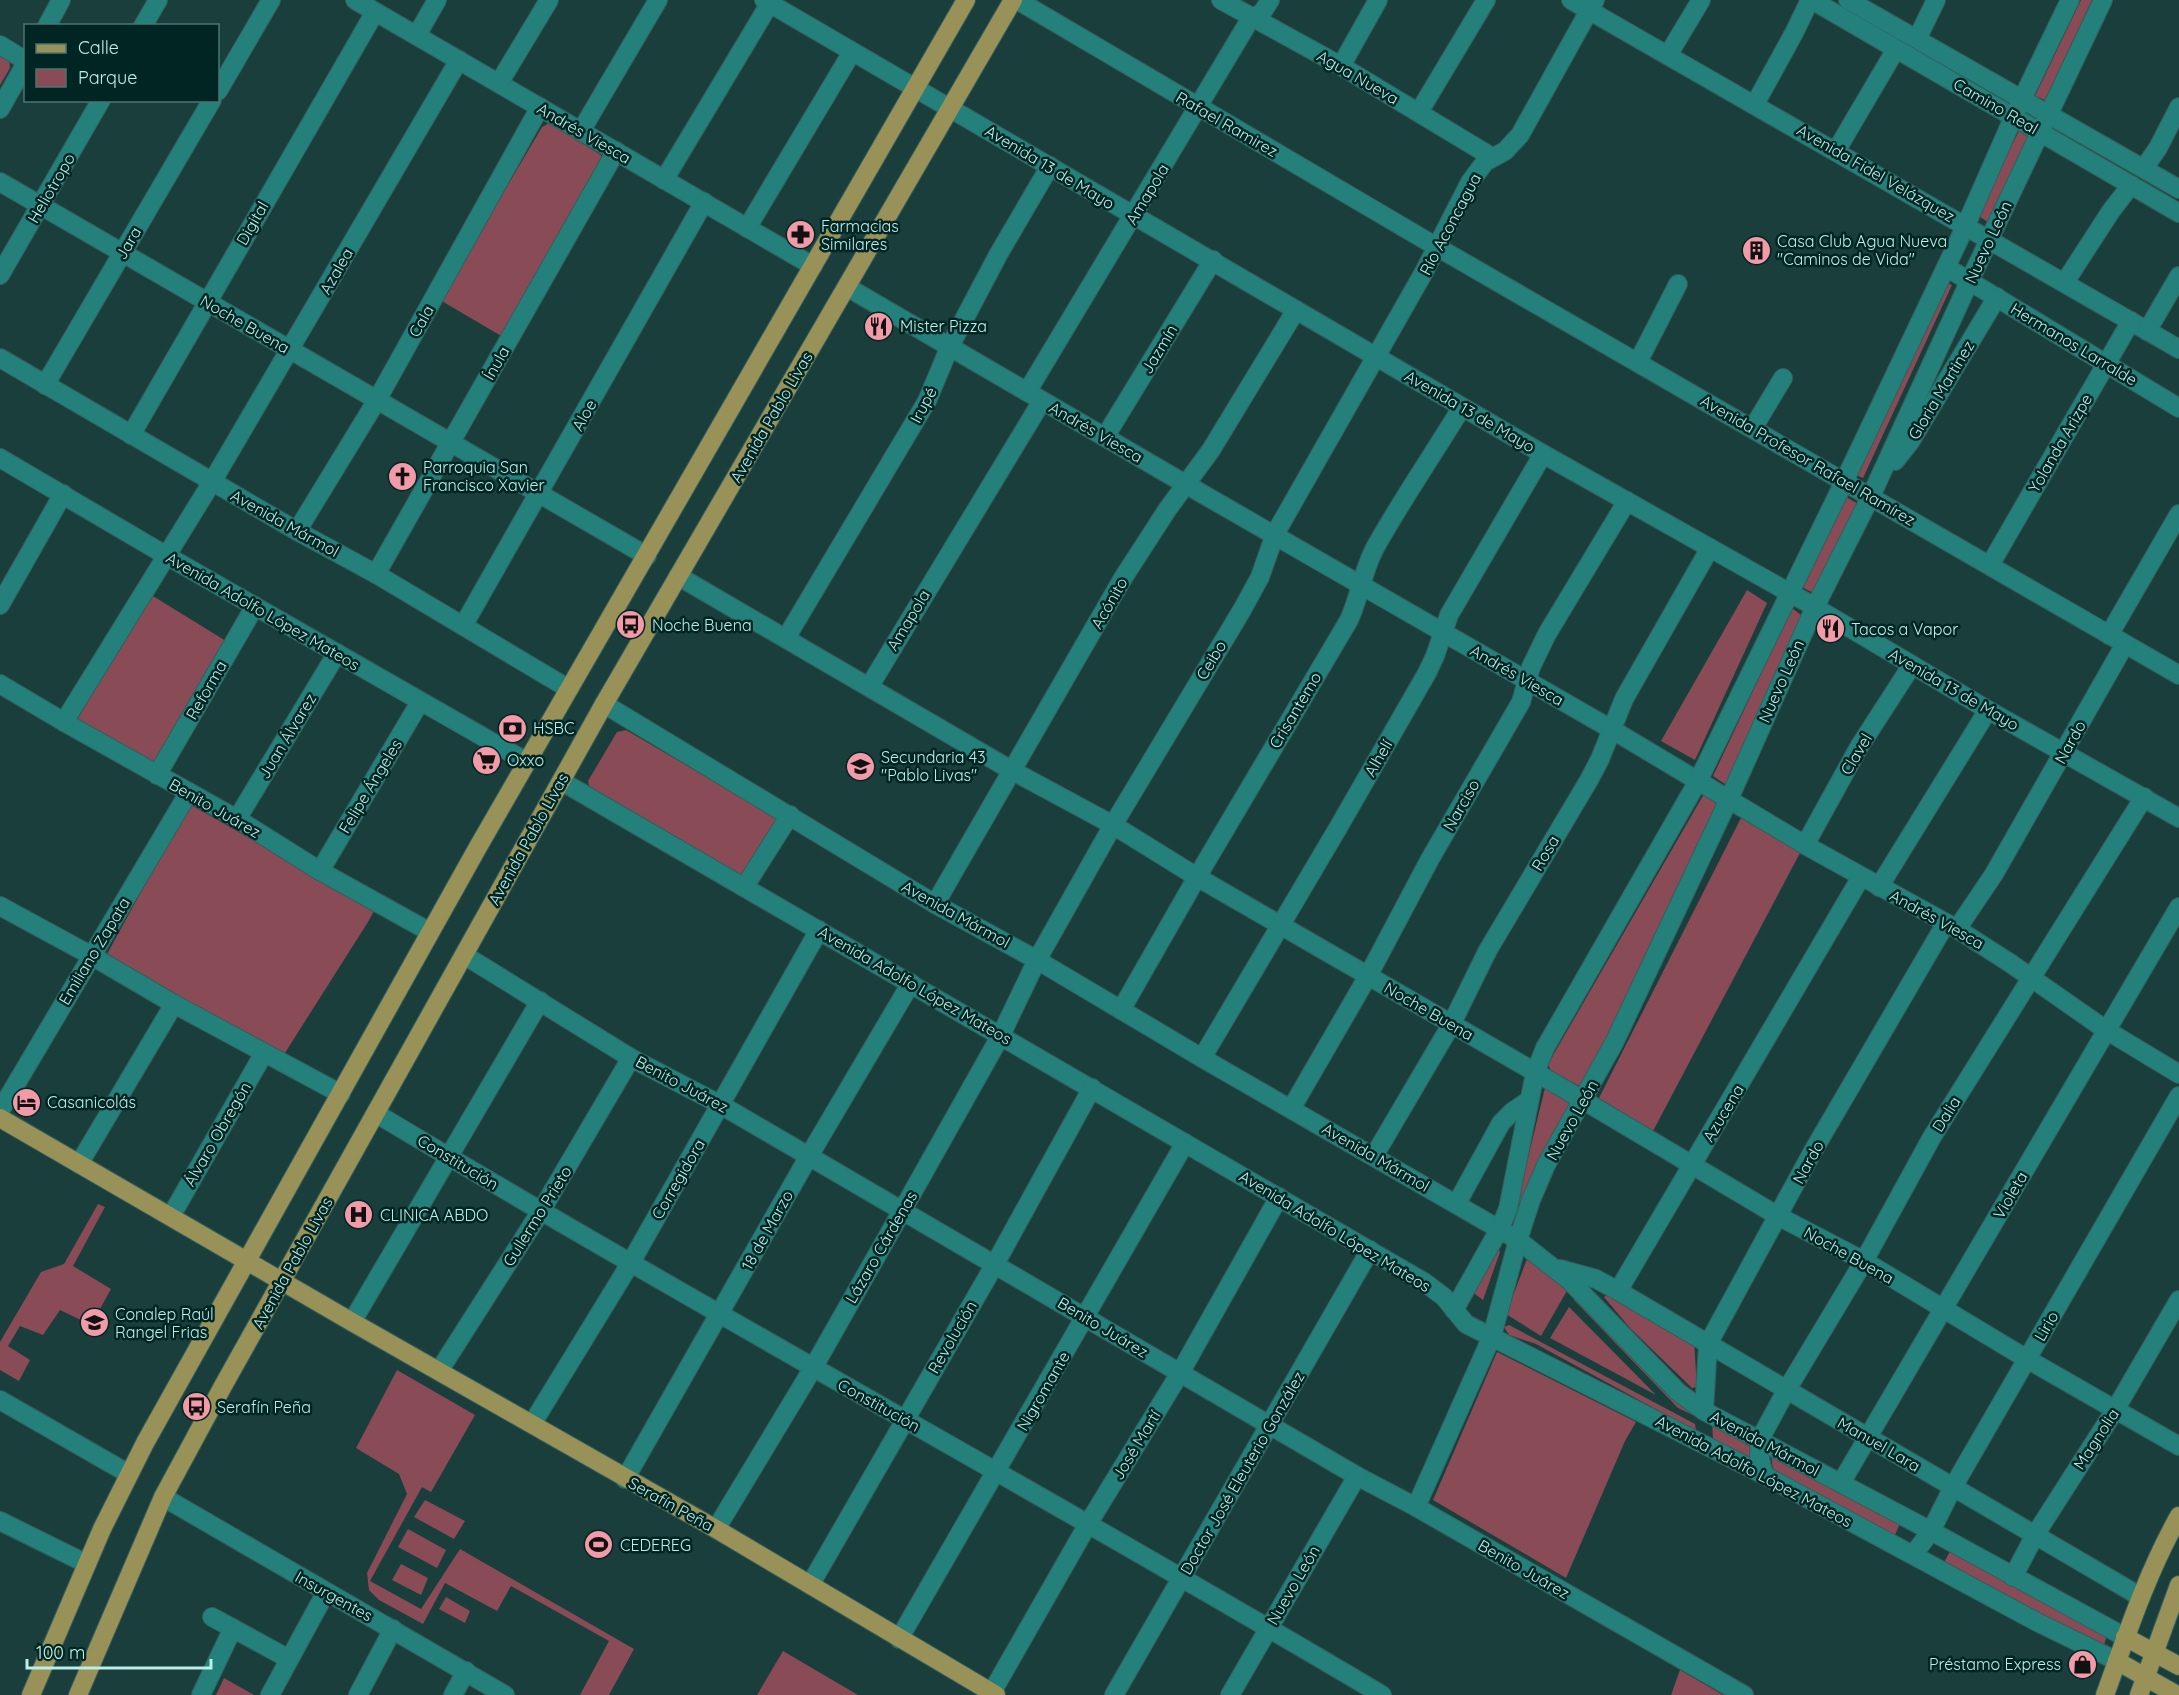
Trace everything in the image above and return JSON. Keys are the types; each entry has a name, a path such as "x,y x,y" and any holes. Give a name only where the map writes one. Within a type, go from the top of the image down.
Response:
{"main road":[{"path":"31,1695 87,1564 129,1474 430,932 966,0"},
{"name":"Avenida Pablo Livas","path":"78,1695 163,1497 282,1281 604,704 1015,0"},
{"name":"Serafín Peña","path":"0,1118 625,1479 716,1529 994,1694"},
{"path":"2105,1695 2141,1597 2179,1516"},
{"path":"2143,1687 2179,1585"},
{"path":"2141,1597 2148,1610 2168,1613"},
{"path":"2125,1637 2179,1666"},
{"path":"2117,1662 2143,1687 2177,1695"}],"street":[{"path":"47,24 61,0"},
{"path":"144,24 158,0"},
{"path":"219,89 272,0"},
{"name":"Andrés Viesca","path":"355,0 813,266"},
{"path":"417,35 437,0"},
{"path":"499,83 549,0"},
{"path":"581,130 658,0"},
{"name":"Rafael Ramirez","path":"1015,0 1437,247"},
{"name":"Agua Nueva","path":"1221,0 1341,66 1492,157"},
{"name":"Amapola","path":"869,687 1198,106 1251,18 1262,12 1270,0"},
{"path":"1341,66 1378,0"},
{"path":"1419,112 1486,0"},
{"name":"Avenida Fidel Velázquez","path":"1571,0 1592,5 1668,55 2179,349"},
{"path":"1668,55 1701,0"},
{"path":"1755,104 1811,0"},
{"name":"Camino Real","path":"1811,0 2179,213"},
{"name":"Camino Real","path":"1848,0 2179,189"},
{"path":"1917,39 1936,0"},
{"name":"Nuevo León","path":"1454,1310 1460,1295 1500,1228 1511,1199 1528,1101 1535,1073 1551,1035 1698,780 1844,482 2070,0"},
{"name":"Nuevo León","path":"1416,1507 1492,1336 1518,1240 1531,1200 1546,1165 1614,1043 1729,799 1815,607 1871,496 2039,131 2103,0"},
{"path":"664,180 767,2"},
{"name":"Avenida 13 de Mayo","path":"767,2 951,107 1543,454 1815,607 1988,710 2179,818"},
{"name":"Río Aconcagua","path":"1376,356 1477,170 1492,157 1504,151 1520,135 1592,5"},
{"name":"Digital","path":"131,435 375,12"},
{"path":"0,45 24,61"},
{"path":"1836,151 1896,49"},
{"path":"747,228 852,52"},
{"name":"Azalea","path":"64,722 291,350 459,60"},
{"path":"0,108 24,66"},
{"name":"Heliotropo","path":"0,275 100,102"},
{"name":"Jara","path":"45,385 211,102"},
{"name":"Cala","path":"297,531 377,399 540,107"},
{"path":"2144,168 2161,142 2179,107"},
{"name":"Ínula","path":"376,574 616,152"},
{"name":"Irupé","path":"786,638 927,401 950,346 998,255 1050,166"},
{"name":"Noche Buena","path":"0,182 647,556"},
{"path":"2065,282 2111,210 2131,184"},
{"name":"Aloe","path":"463,626 704,202"},
{"name":"Avenida Profesor Rafael Ramírez","path":"1437,247 2179,675"},
{"name":"Jazmín","path":"1105,437 1213,261"},
{"name":"Hermanos Larralde","path":"1946,267 2179,408"},
{"path":"2147,331 2179,276"},
{"path":"1638,362 1678,284"},
{"name":"Andrés Viesca","path":"847,287 1611,729 1805,845 1951,926 2031,977 2106,1030 2179,1074"},
{"name":"Gloria Martinez","path":"1879,479 1910,442 1997,297"},
{"name":"Acónito","path":"935,904 1123,578 1167,510 1225,429 1296,310"},
{"name":"Yolanda Arizpe","path":"1990,565 2131,321"},
{"name":"Ceibo","path":"1037,960 1113,825 1242,610 1260,577 1275,534 1376,356"},
{"name":"Avenida Mármol","path":"0,358 297,531 376,574 569,689"},
{"path":"1753,428 1783,378"},
{"name":"Crisantemo","path":"1121,1010 1197,876 1344,628 1355,607 1364,573 1376,546 1462,407"},
{"name":"Alhelí","path":"1202,1058 1436,656 1449,615 1543,454"},
{"name":"Avenida Adolfo López Mateos","path":"0,458 527,762"},
{"path":"0,605 63,494"},
{"name":"Narciso","path":"1291,1109 1368,976 1430,859 1521,702 1537,653 1547,634 1627,501"},
{"name":"Nardo","path":"1704,1411 1708,1344 1813,1151 1951,926 1994,874 2065,752 2179,514"},
{"name":"Rosa","path":"1374,1156 1451,1025 1488,950 1600,759 1624,699 1710,548"},
{"name":"Noche Buena","path":"678,576 1011,770 1113,825 1778,1216 1864,1261 1943,1310 2179,1446"},
{"name":"Reforma","path":"157,775 255,606"},
{"name":"Juan Álvarez","path":"237,819 337,653"},
{"name":"Clavel","path":"1805,845 1859,747 1912,665"},
{"name":"Benito Juárez","path":"0,684 237,819 320,871 430,932"},
{"name":"Felipe Ángeles","path":"320,871 420,702"},
{"name":"Avenida Mármol","path":"604,704 935,904 1037,960 1202,1058 1500,1228 1556,1268 1678,1392 1704,1411 1760,1439 2125,1637"},
{"path":"1879,887 1988,710"},
{"name":"Avenida Adolfo López Mateos","path":"561,781 746,886 1370,1250 1434,1289 1450,1303 1466,1324 1764,1475 1913,1556 2117,1662"},
{"name":"Emiliano Zapata","path":"0,1111 189,792"},
{"name":"Dalia","path":"1760,1439 1864,1261 1932,1137 2144,797"},
{"path":"746,886 790,815"},
{"name":"Azucena","path":"1618,1290 1861,877"},
{"name":"Violeta","path":"1841,1483 2179,907"},
{"path":"2,911 92,956 174,1004 341,1094"},
{"name":"Corregidora","path":"532,1424 630,1264 819,930"},
{"name":"Benito Juárez","path":"464,955 632,1058 809,1155 1357,1476 1416,1507 1744,1695"},
{"name":"Lázaro Cárdenas","path":"716,1529 813,1368 902,1211 1001,1035 1037,960"},
{"name":"18 de Marzo","path":"625,1479 809,1155 911,983"},
{"path":"352,1322 540,1001"},
{"path":"80,1164 174,1004"},
{"name":"Álvaro Obregón","path":"171,1216 264,1053"},
{"name":"Gullermo Prieto","path":"439,1371 541,1211 632,1058"},
{"name":"Revolución","path":"810,1585 995,1264 1092,1088"},
{"name":"Lirio","path":"1913,1556 1931,1531 1953,1487 2179,1096"},
{"path":"1457,1203 1502,1123 1512,1112 1528,1101"},
{"name":"Constitución","path":"377,1114 630,1264 1181,1578 1268,1629 1359,1689 1382,1695"},
{"name":"Nigromante","path":"899,1639 1185,1143"},
{"name":"José Martí","path":"994,1694 1088,1524 1180,1373 1279,1197"},
{"name":"Doctor José Eleuterio González","path":"1114,1695 1271,1426 1370,1250"},
{"path":"1556,1268 1583,1275 1618,1290"},
{"name":"Manuel Lara","path":"1618,1290 1786,1391 1869,1437 2141,1597"},
{"name":"Magnolia","path":"2013,1577 2035,1535 2115,1410 2179,1300"},
{"path":"0,1400 129,1474"},
{"path":"1760,1439 1759,1455 1764,1475"},
{"name":"Nuevo León","path":"1230,1695 1357,1476"},
{"name":"Insurgentes","path":"163,1497 505,1695"},
{"path":"0,1521 87,1564"},
{"path":"270,1695 326,1592"},
{"path":"212,1617 289,1659"},
{"path":"201,1695 233,1628"},
{"path":"358,1695 393,1629"},
{"path":"453,1695 466,1671"}],"green space":[{"path":"2081,0 2092,0 2045,100 2035,96"},
{"path":"0,53 9,58 10,68 0,85"},
{"path":"549,123 601,155 601,164 503,337 440,300 542,127"},
{"path":"2019,131 2028,137 1988,222 1980,217 1997,174"},
{"path":"1943,281 1952,285 1863,478 1852,473"},
{"path":"1846,497 1860,505 1817,595 1802,587"},
{"path":"1747,590 1767,603 1695,760 1661,741"},
{"path":"148,593 226,641 155,766 75,724"},
{"path":"1792,608 1806,619 1731,788 1713,776"},
{"path":"626,730 778,819 743,878 590,790 588,781 617,732"},
{"path":"1704,794 1725,807 1587,1090 1551,1071 1548,1064"},
{"path":"189,804 375,909 283,1056 106,956"},
{"path":"1742,816 1801,851 1653,1131 1599,1098"},
{"path":"1545,1088 1552,1089 1575,1106 1522,1215 1515,1211"},
{"path":"98,1204 105,1207 73,1266 111,1289 91,1325 60,1310 43,1335 20,1326 8,1346 30,1360 19,1381 0,1370 0,1342 41,1272 64,1264"},
{"path":"1497,1245 1500,1252 1483,1300 1472,1292"},
{"path":"1534,1257 1568,1289 1541,1336 1506,1314 1527,1259"},
{"path":"1574,1293 1696,1412 1695,1416 1678,1408 1574,1300"},
{"path":"1610,1293 1694,1341 1697,1387 1692,1388 1630,1328 1604,1297"},
{"path":"1569,1307 1656,1395 1550,1338"},
{"path":"1509,1325 1695,1424 1696,1431 1536,1344 1509,1335 1504,1327"},
{"path":"1497,1352 1636,1422 1625,1441 1566,1578 1433,1500"},
{"path":"397,1370 475,1415 431,1492 422,1487 370,1581 421,1609 460,1549 634,1649 609,1695 580,1695 609,1641 511,1586 497,1611 445,1583 423,1624 379,1600 369,1590 367,1573 407,1494 399,1474 356,1448"},
{"path":"1712,1421 1757,1445 1759,1465 1713,1439"},
{"path":"1771,1453 1901,1521 1894,1537 1773,1471"},
{"path":"425,1500 465,1521 454,1539 414,1517"},
{"path":"408,1529 446,1550 437,1568 398,1547"},
{"path":"1952,1548 2108,1632 2104,1645 1943,1564"},
{"path":"401,1564 428,1578 421,1595 392,1580"},
{"path":"446,1597 470,1611 465,1623 439,1609"},
{"path":"783,1651 858,1695 757,1695"},
{"path":"1680,1670 1723,1695 1671,1695"},
{"path":"224,1678 254,1695 216,1695"}],"place":[{"name":"Farmacias Similares","path":"800,235"},
{"name":"Casa Club Agua Nueva \"Caminos de Vida\"","path":"1756,250"},
{"name":"Mister Pizza","path":"879,326"},
{"name":"Parroquia San Francisco Xavier","path":"402,476"},
{"name":"Noche Buena","path":"631,625"},
{"name":"Tacos a Vapor","path":"1830,629"},
{"name":"HSBC","path":"512,728"},
{"name":"Oxxo","path":"486,760"},
{"name":"Secundaria 43 \"Pablo Livas\"","path":"860,766"},
{"name":"Casanicolás","path":"26,1102"},
{"name":"CLINICA ABDO","path":"359,1215"},
{"name":"Conalep Raúl Rangel Frias","path":"94,1323"},
{"name":"Serafín Peña","path":"196,1407"},
{"name":"CEDEREG","path":"599,1545"},
{"name":"Préstamo Express","path":"2082,1664"}]}
